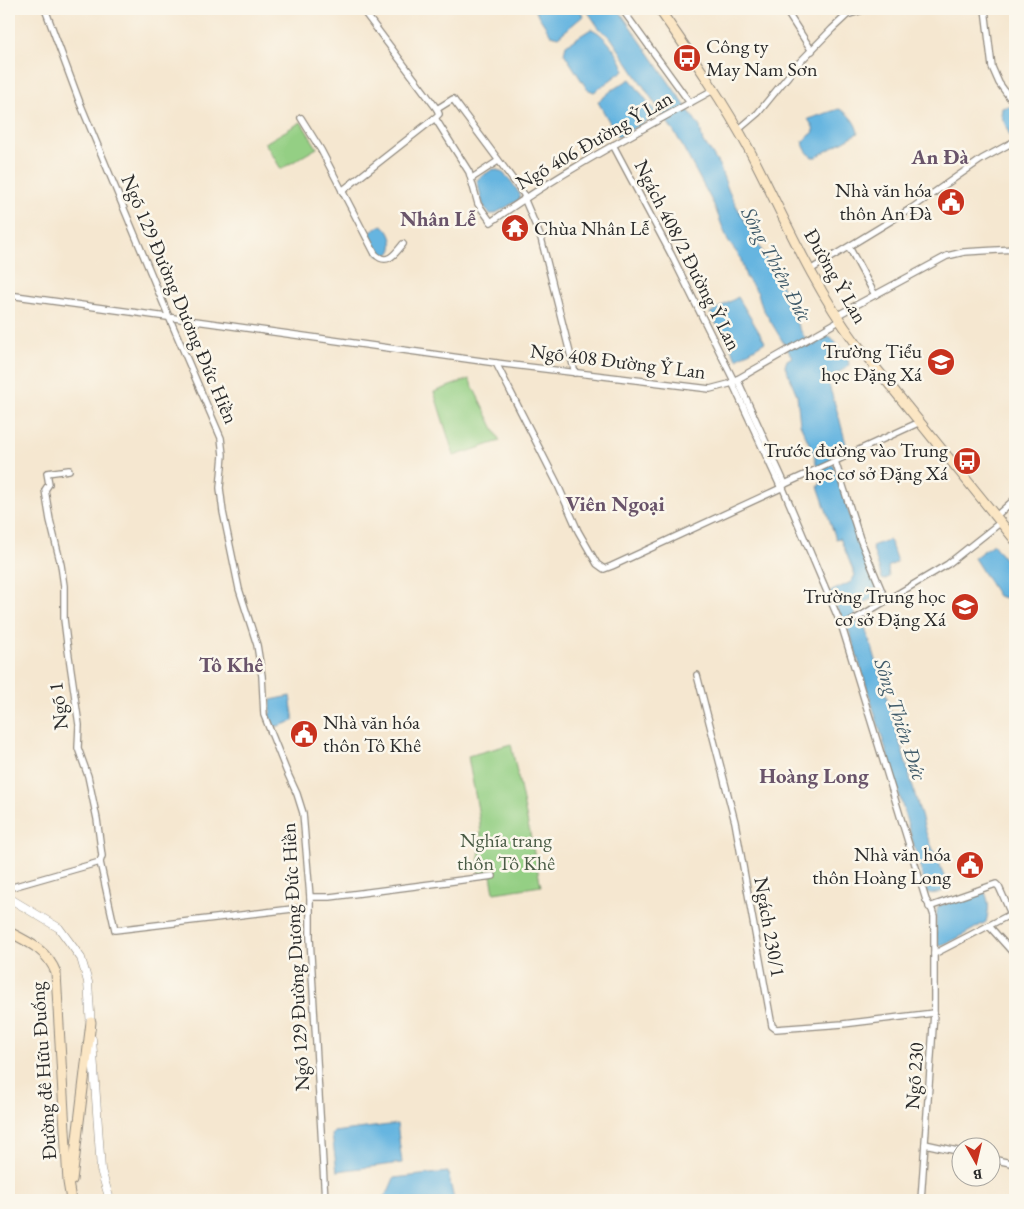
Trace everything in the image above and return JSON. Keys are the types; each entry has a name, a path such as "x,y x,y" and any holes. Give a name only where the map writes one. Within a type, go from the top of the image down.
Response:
{"main road":[{"name":"Đường Ỷ Lan","path":"659,9 715,89 810,270 838,319 854,342 1015,540"},
{"name":"Đường đê Hữu Đuống","path":"9,932 32,943 48,958 56,973 68,1182 71,1198"},
{"path":"71,1198 91,1022"}],"street":[{"name":"Ngõ 129 Đường Dương Đức Hiền","path":"45,9 80,103 169,317 222,438 223,455 220,491 228,543 241,599 257,645 266,719 301,806 310,897 325,1200"},
{"path":"342,190 439,115 437,109 362,9"},
{"path":"622,9 690,103"},
{"path":"785,9 812,51"},
{"path":"738,130 758,113 798,64 847,16 866,9"},
{"path":"985,9 992,67 999,83 1015,105"},
{"name":"Ngõ 406 Đường Ỷ Lan","path":"472,178 478,204 491,222 525,198 613,145 715,89"},
{"path":"437,109 453,100 525,198 541,238 576,373"},
{"path":"300,118 342,190 377,257 383,260 392,258 403,244"},
{"path":"435,118 472,178 498,161"},
{"path":"810,270 933,195 982,159 1015,142"},
{"name":"Ngách 408/2 Đường Ỷ Lan","path":"613,145 735,381 783,486 842,627"},
{"path":"849,247 875,295"},
{"name":"Ngõ 408 Đường Ỷ Lan","path":"9,295 496,363 704,389 718,388 735,381 818,333 875,295 947,256 964,252 1015,248"},
{"path":"496,363 557,483 578,531 601,568 612,566 920,422"},
{"path":"834,461 860,539 886,601"},
{"name":"Ngõ 1","path":"69,470 47,474 49,484 45,490 64,586 64,619 78,719 78,748 88,776 98,819 102,853 100,862"},
{"path":"842,627 948,564 999,519 1015,499"},
{"name":"Ngõ 230","path":"842,627 926,900 933,912 935,924 934,1013 921,1200"},
{"name":"Ngách 230/1","path":"697,674 736,822 772,1026 776,1029 843,1024 934,1013"},
{"path":"9,888 100,862 115,930 309,907"},
{"path":"310,897 330,897 493,876"},
{"path":"929,907 996,884 1013,913 934,954"},
{"path":"9,898 59,928 81,958 88,982 101,1170 110,1200"},
{"path":"989,926 1015,955"},
{"path":"926,1144 952,1150"},
{"path":"1002,1161 1015,1164"}],"green space":[{"path":"301,122 317,148 281,169 265,143"},
{"path":"469,379 500,441 454,456 434,392"},
{"name":"Nghĩa trang thôn Tô Khê","path":"511,744 541,886 494,893 491,875 480,877 478,866 481,844 478,807 468,756"}],"water":[{"path":"534,9 579,9 583,16 558,37 551,35"},
{"path":"586,9 618,9 700,127 703,143 719,165 729,192 783,288 786,305 809,345 824,337 831,337 847,357 849,365 827,379 847,448 830,456 855,531 881,594 855,607 855,614 858,623 865,628 873,650 927,836 948,888 935,894 927,892 850,633 830,592 851,582 855,575 840,538 836,539 818,486 821,484 814,454 800,424 797,395 785,366 787,360 792,357 762,307 758,293 746,277 740,257 728,241 714,205 678,138 611,38 599,28"},
{"path":"591,29 601,35 611,46 620,59 624,70 594,92 587,89 564,53 566,45"},
{"path":"630,79 658,115 618,137 598,102 612,90"},
{"path":"1008,106 1015,111 1015,138 1011,138 1001,115 1002,108"},
{"path":"839,109 851,119 858,133 816,157 812,157 803,143 814,132 808,119"},
{"path":"493,169 505,175 520,195 519,200 494,214 490,214 483,205 477,180"},
{"path":"382,225 387,229 392,240 389,254 384,255 378,254 369,235 373,230"},
{"path":"738,297 765,342 737,359 710,313"},
{"path":"888,540 897,562 888,567 889,577 884,580 882,579 872,546"},
{"path":"993,544 1015,573 1015,611 1009,599 998,596 974,558"},
{"path":"290,696 294,721 275,727 269,714 271,713 271,700"},
{"path":"984,891 988,906 986,922 939,946 936,926 938,906"},
{"path":"397,1124 402,1163 337,1171 332,1135 334,1132"},
{"path":"448,1172 454,1200 380,1200 388,1192 394,1178"}],"place":[{"name":"Công ty May Nam Sơn","path":"687,58"},
{"name":"Nhà văn hóa thôn An Đà","path":"951,202"},
{"name":"Chùa Nhân Lễ","path":"515,228"},
{"name":"Trường Tiểu học Đặng Xá","path":"941,362"},
{"name":"Trước đường vào Trung học cơ sở Đặng Xá","path":"967,461"},
{"name":"Trường Trung học cơ sở Đặng Xá","path":"965,607"},
{"name":"Nhà văn hóa thôn Tô Khê","path":"304,734"},
{"name":"Nhà văn hóa thôn Hoàng Long","path":"970,865"}],"district":[{"name":"An Đà","path":"940,156"},
{"name":"Nhân Lễ","path":"438,218"},
{"name":"Viên Ngoại","path":"615,503"},
{"name":"Tô Khê","path":"231,664"},
{"name":"Hoàng Long","path":"814,775"}],"water label":[{"name":"Sông Thiên Đức","path":"777,264"},
{"name":"Sông Thiên Đức","path":"901,719"}]}
